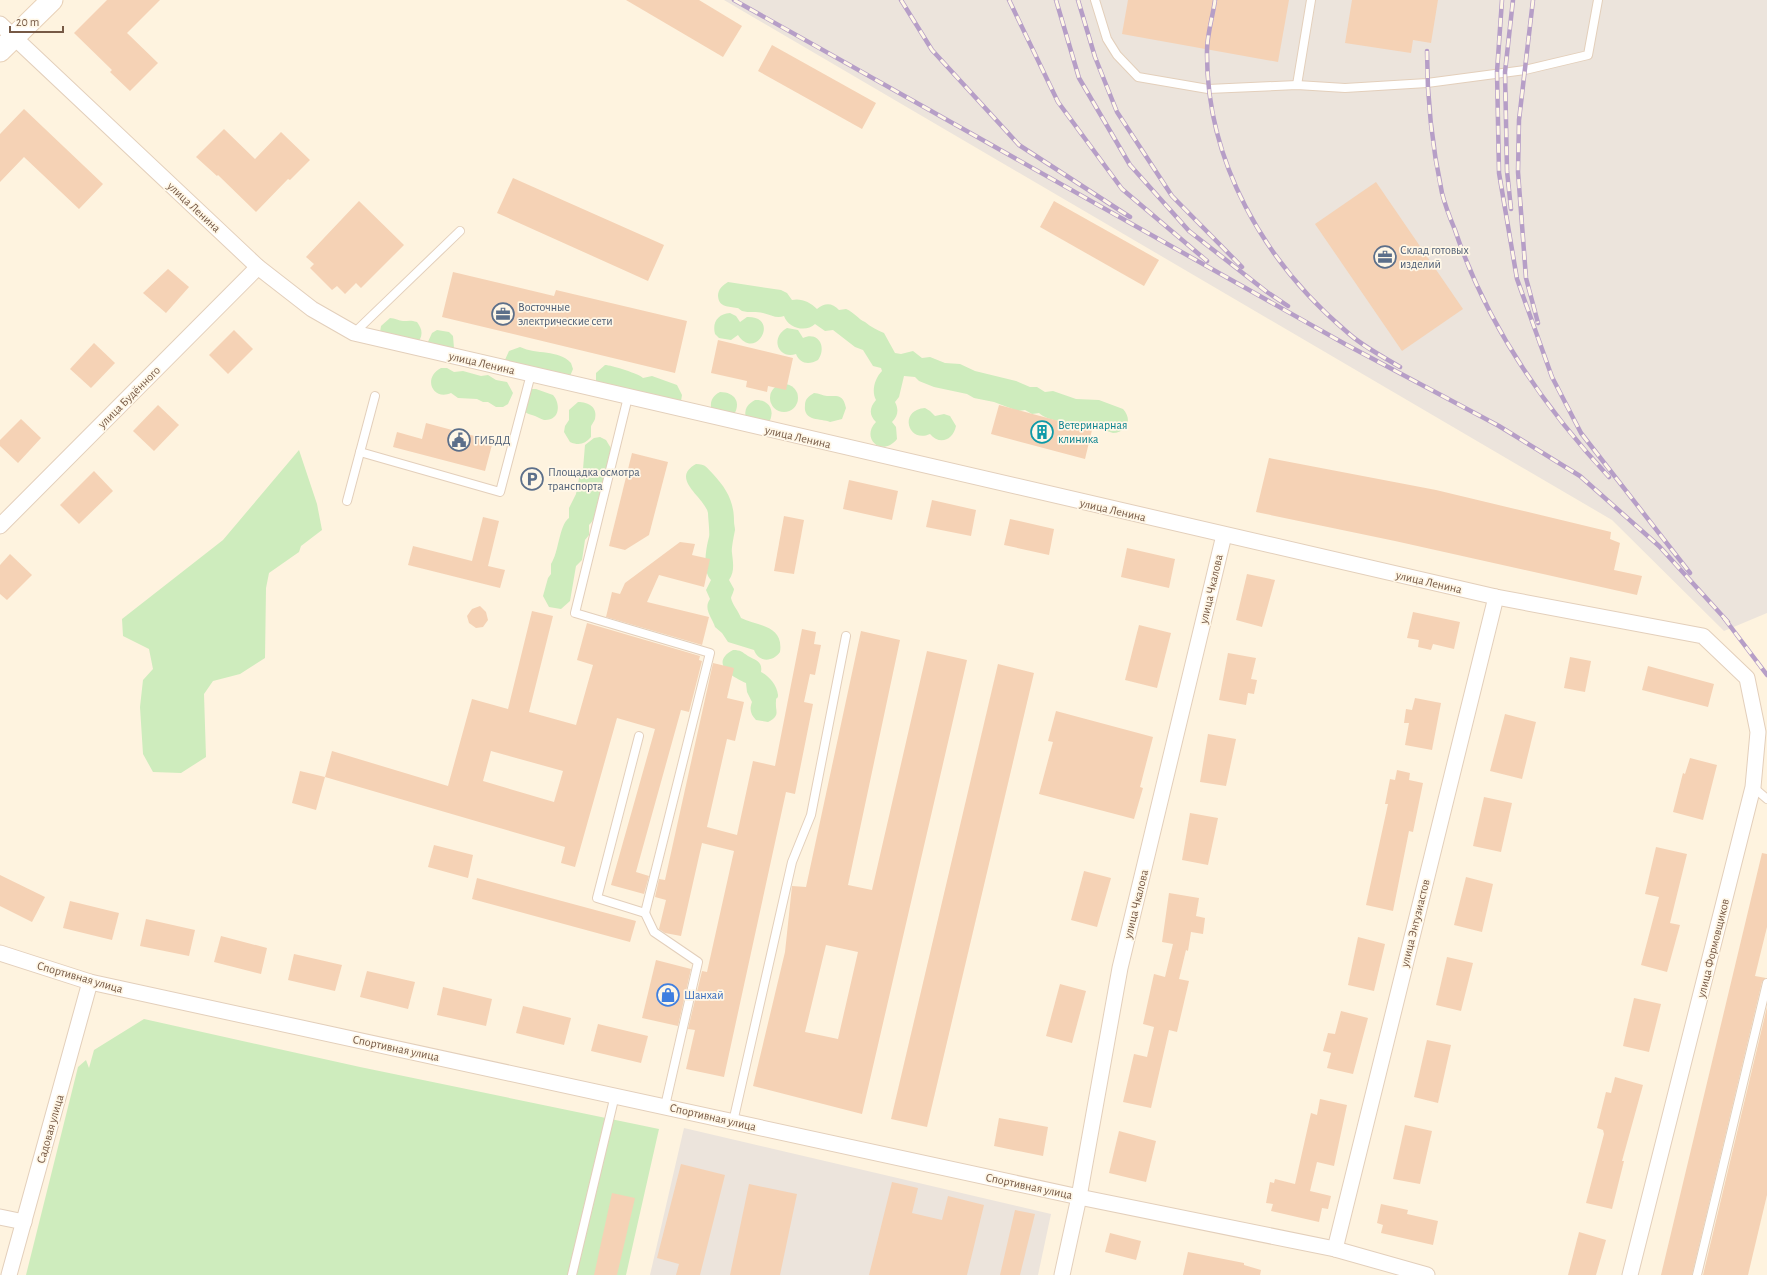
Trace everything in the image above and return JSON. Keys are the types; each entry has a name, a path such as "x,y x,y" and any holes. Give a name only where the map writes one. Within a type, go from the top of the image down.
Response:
{"main road":[{"path":"5,37 52,0"}],"street":[{"name":"улица Ленина","path":"5,37 258,267 312,309 354,332 1496,598 1703,636"},
{"name":"улица Будённого","path":"0,526 258,267"},
{"name":"улица Чкалова","path":"1062,1275 1079,1196 1120,968 1224,535"},
{"name":"улица Энтузиастов","path":"1335,1249 1496,598"},
{"name":"улица Формовщиков","path":"1630,1275 1753,787 1758,732 1747,678 1703,636"},
{"name":"Спортивная улица","path":"0,953 90,982 615,1095 733,1122 1335,1249 1427,1275"},
{"name":"Садовая улица","path":"9,1275 90,982"},
{"path":"0,1217 24,1222"}],"lane":[{"path":"1096,0 1107,39 1117,55 1138,77 1208,89 1297,85 1345,88 1427,82 1525,70 1588,55 1598,0"},
{"path":"1297,85 1311,0"},
{"path":"354,332 460,231"},
{"path":"360,452 500,492 531,374"},
{"path":"348,501 375,396"},
{"path":"628,397 575,614 710,653 645,913 654,932 698,962 665,1106"},
{"path":"733,1122 792,862 811,815 846,636"},
{"path":"639,736 598,898 645,913"},
{"path":"1753,787 1767,799"},
{"path":"1697,1275 1767,983"},
{"path":"572,1275 615,1095"}],"shaded area":[{"path":"724,0 1767,0 1767,613 1724,631 1612,520"},
{"path":"684,1128 1051,1214 1038,1275 650,1275"}],"green space":[{"path":"728,282 781,290 787,293 792,300 805,301 817,309 828,304 839,310 846,309 872,327 884,333 895,353 901,354 913,351 922,358 930,357 945,363 960,364 975,371 1016,381 1030,387 1037,387 1045,392 1053,391 1076,399 1099,400 1123,409 1128,417 1127,425 1122,430 1113,433 1086,425 1055,420 1039,413 1032,414 1025,410 1018,411 994,402 974,398 967,394 934,387 919,381 915,377 904,376 899,397 895,402 897,415 892,422 896,427 897,439 885,447 880,446 875,444 870,434 876,422 872,417 871,409 876,400 874,389 876,381 882,371 881,368 873,366 863,350 855,347 833,330 825,331 815,324 811,327 802,329 789,324 784,316 776,317 761,312 745,312 738,308 722,305 718,294 724,284"},
{"path":"730,313 736,316 740,322 747,317 757,319 762,323 764,329 762,336 758,341 752,343 745,342 738,335 731,340 719,338 715,334 714,326 717,319 722,315"},
{"path":"390,318 401,321 417,322 422,333 417,344 380,332 381,326"},
{"path":"787,328 798,330 803,338 809,336 820,342 822,351 818,360 811,363 805,363 800,360 796,354 785,354 781,351 778,347 778,337"},
{"path":"437,330 449,332 453,336 454,348 427,344 432,333"},
{"path":"520,347 533,351 554,354 566,359 571,363 573,369 568,381 504,362 509,351"},
{"path":"605,365 613,366 637,374 643,378 652,376 677,385 682,395 681,401 596,385 596,373"},
{"path":"441,368 447,368 454,372 463,371 481,376 488,375 496,380 507,382 513,393 508,404 503,407 496,407 488,402 483,402 477,399 458,398 451,393 445,395 439,394 432,387 431,382 435,372"},
{"path":"784,384 794,388 798,398 794,408 784,412 774,408 770,398 774,388"},
{"path":"530,389 536,389 553,395 556,399 558,411 553,418 544,420 528,414 522,409"},
{"path":"720,392 730,394 736,399 737,407 733,416 712,412 712,400 715,395"},
{"path":"814,393 842,398 846,408 842,419 830,422 810,417 805,410 805,405 807,399"},
{"path":"755,400 760,400 768,404 770,407 771,415 768,424 746,420 746,408"},
{"path":"578,402 589,404 594,408 596,415 591,426 591,437 584,443 579,444 570,442 564,432 565,426 569,420 569,410"},
{"path":"925,408 935,416 944,414 950,416 956,426 949,438 945,440 937,440 930,434 922,436 912,431 909,426 911,414 917,410"},
{"path":"600,437 606,440 612,450 598,508 589,525 589,535 585,540 582,560 576,566 570,601 561,609 549,607 543,596 548,578 551,574 551,564 556,553 561,532 563,526 569,518 569,508 576,494 580,473 583,469 585,445 594,438"},
{"path":"299,450 317,504 322,530 301,546 299,552 269,573 266,588 265,658 240,674 213,681 204,694 206,757 181,773 153,772 143,754 140,707 143,680 153,669 149,649 123,636 122,619 223,540"},
{"path":"696,464 708,468 722,484 731,501 735,530 732,549 733,570 729,580 734,589 731,598 741,618 768,628 774,631 778,636 780,652 774,658 766,660 763,659 756,654 754,650 728,642 722,633 715,627 709,613 707,606 710,599 706,590 711,580 706,571 709,535 708,513 706,507 687,482 686,476 689,470"},
{"path":"733,650 738,650 758,661 761,665 761,672 770,678 774,684 778,697 776,699 776,715 772,720 768,722 756,720 754,718 751,712 752,702 747,692 746,683 725,669 723,660 726,655"},
{"path":"144,1019 360,1067 659,1129 626,1275 26,1275 78,1067 86,1060 89,1068 94,1050"}],"building":[{"path":"107,0 160,0 127,33 158,63 130,91 110,72 112,70 74,33"},
{"path":"626,0 699,0 742,26 723,57"},
{"path":"1128,0 1289,0 1278,62 1122,34"},
{"path":"1352,0 1438,0 1431,43 1413,40 1411,53 1345,43"},
{"path":"772,45 876,103 862,129 758,71"},
{"path":"24,109 103,184 79,209 24,157 0,182 0,134"},
{"path":"224,129 255,159 281,132 310,160 290,180 288,179 256,212 218,175 217,176 196,157"},
{"path":"513,178 664,245 648,281 497,213"},
{"path":"1376,182 1463,309 1402,351 1315,224"},
{"path":"359,201 404,245 361,288 356,283 345,294 337,286 332,290 310,268 314,264 306,257"},
{"path":"1054,201 1159,260 1144,286 1040,227"},
{"path":"168,269 189,287 166,313 143,293"},
{"path":"453,272 554,296 556,290 687,321 675,373 442,317"},
{"path":"234,330 253,349 228,374 209,355"},
{"path":"718,340 793,358 786,390 768,386 767,392 746,387 747,381 711,373"},
{"path":"94,343 115,363 91,388 70,369"},
{"path":"158,405 179,425 154,451 133,431"},
{"name":"Ветеринарная клиника","path":"999,405 1092,430 1085,459 991,434"},
{"path":"21,419 41,438 18,463 0,446 0,440"},
{"path":"426,423 493,441 485,471 393,447 397,432 422,439"},
{"path":"632,453 668,462 649,535 625,550 609,546"},
{"path":"1269,458 1436,490 1611,532 1610,539 1620,543 1614,570 1642,576 1637,595 1395,541 1256,512"},
{"path":"94,471 113,491 79,524 60,505"},
{"path":"849,480 898,491 892,520 843,509"},
{"path":"932,500 976,510 971,536 926,527"},
{"path":"784,516 804,520 794,574 774,571"},
{"path":"483,517 499,521 488,566 505,570 500,588 408,565 413,546 472,561"},
{"path":"1010,519 1054,529 1049,555 1004,545"},
{"path":"680,542 695,544 692,555 710,559 704,587 659,575 647,602 709,617 702,645 606,617 612,592 620,594 625,583"},
{"path":"1127,548 1175,559 1169,588 1121,577"},
{"path":"10,554 32,575 7,600 0,594 0,565"},
{"path":"1247,574 1275,580 1262,627 1236,620"},
{"path":"480,606 486,612 488,620 483,627 476,628 469,623 467,616 472,609"},
{"path":"532,611 553,616 529,712 576,725 593,665 577,660 587,623 700,656 699,660 702,661 689,712 681,710 636,872 649,876 644,894 611,885 655,729 617,718 575,867 561,863 565,847 325,777 332,751 448,786 472,699 508,709","holes":["491,751 563,771 554,802 483,781"]},
{"path":"1413,612 1460,622 1454,649 1433,644 1431,650 1418,647 1419,640 1407,638"},
{"path":"1139,625 1171,633 1157,688 1125,680"},
{"path":"802,629 816,632 814,644 821,645 815,675 810,674 804,702 813,704 795,794 786,792 724,1077 686,1069 695,1030 688,1029 702,971 707,972 734,851 702,843 681,936 665,933 659,929 666,900 655,897 659,879 665,880 713,663 734,668 727,698 744,702 735,741 727,739 707,827 737,835 753,761 775,766"},
{"path":"861,631 900,640 848,885 872,890 927,651 967,660 862,1114 753,1086 785,952 792,886 806,887","holes":["826,945 858,952 838,1039 805,1032"]},
{"path":"1228,653 1256,658 1251,679 1257,680 1254,694 1248,693 1246,705 1219,700"},
{"path":"1570,657 1591,661 1585,692 1564,688"},
{"path":"998,664 1034,673 927,1127 891,1119"},
{"path":"1648,666 1714,684 1708,707 1642,690"},
{"path":"1415,698 1441,703 1432,750 1405,745 1409,723 1404,723 1406,709 1412,710"},
{"path":"1056,711 1153,737 1140,787 1143,788 1134,819 1039,794 1053,742 1048,741"},
{"path":"1505,714 1536,722 1522,779 1490,771"},
{"path":"1208,734 1236,739 1226,786 1200,782"},
{"path":"1690,758 1717,765 1703,820 1673,812 1683,773 1685,774"},
{"path":"1397,770 1410,773 1409,780 1423,783 1413,832 1409,831 1393,911 1366,905 1388,804 1385,804 1390,779 1395,780"},
{"path":"300,771 325,777 316,810 292,803"},
{"path":"1484,797 1512,803 1501,852 1473,846"},
{"path":"1190,813 1218,818 1208,865 1182,860"},
{"path":"434,845 473,855 468,878 428,867"},
{"path":"1656,847 1687,854 1670,923 1680,925 1667,972 1641,965 1659,897 1645,894"},
{"path":"1762,853 1767,854 1767,927 1755,976 1766,978 1762,982 1692,1275 1661,1275"},
{"path":"1084,871 1111,878 1097,927 1071,920"},
{"path":"0,875 45,897 32,922 0,906"},
{"path":"1466,877 1493,884 1482,932 1454,925"},
{"path":"477,878 636,921 630,942 472,899"},
{"path":"1169,893 1199,898 1196,916 1205,918 1203,934 1191,932 1188,951 1186,950 1179,979 1189,981 1177,1032 1169,1030 1151,1108 1123,1102 1134,1054 1147,1057 1154,1027 1143,1024 1154,974 1165,977 1173,944 1162,942"},
{"path":"70,901 119,913 112,940 63,928"},
{"path":"146,919 195,930 189,956 140,946"},
{"path":"221,936 267,948 261,974 214,962"},
{"path":"1358,937 1385,944 1374,991 1348,985"},
{"path":"294,954 342,965 335,991 288,980"},
{"path":"1447,957 1473,963 1461,1011 1436,1005"},
{"path":"656,960 691,969 678,1026 642,1018"},
{"path":"367,971 415,982 408,1009 360,997"},
{"path":"1060,984 1086,991 1072,1043 1046,1036"},
{"path":"443,987 492,999 486,1026 437,1015"},
{"path":"1634,998 1661,1004 1649,1052 1623,1046"},
{"path":"523,1006 571,1018 564,1045 516,1033"},
{"path":"1767,1007 1767,1195 1748,1275 1703,1275"},
{"path":"1341,1011 1368,1018 1353,1074 1327,1068 1331,1053 1323,1051 1328,1033 1335,1034"},
{"path":"598,1024 648,1036 641,1063 591,1051"},
{"path":"1427,1040 1451,1045 1438,1103 1414,1097"},
{"path":"1615,1077 1643,1085 1622,1161 1624,1161 1612,1209 1586,1203 1604,1134 1603,1130 1597,1128 1606,1092 1611,1093"},
{"path":"1320,1099 1347,1105 1334,1166 1317,1162 1310,1191 1331,1196 1328,1209 1322,1208 1319,1222 1271,1211 1273,1204 1266,1203 1270,1182 1274,1183 1275,1179 1295,1184 1311,1113 1317,1115"},
{"path":"999,1118 1048,1127 1043,1156 994,1146"},
{"path":"1405,1125 1432,1131 1420,1184 1393,1179"},
{"path":"1119,1131 1156,1141 1146,1182 1109,1173"},
{"path":"681,1164 725,1175 700,1275 676,1275 679,1264 657,1258"},
{"path":"892,1182 918,1188 912,1213 942,1220 948,1196 984,1205 967,1275 869,1275"},
{"path":"749,1184 797,1194 780,1275 730,1275"},
{"path":"612,1193 635,1198 617,1275 594,1275"},
{"path":"1381,1204 1408,1210 1407,1214 1438,1221 1433,1245 1381,1233 1383,1225 1377,1223"},
{"path":"1015,1210 1035,1214 1020,1275 1000,1275"},
{"path":"1579,1232 1606,1240 1596,1275 1568,1275"},
{"path":"1110,1233 1141,1241 1136,1260 1105,1252"},
{"path":"1188,1252 1244,1263 1244,1265 1261,1270 1260,1275 1183,1275"}],"railway":[{"path":"734,0 1345,344 1499,426 1580,476 1659,546 1728,622"},
{"path":"901,0 932,50 1019,145 1130,217"},
{"path":"1009,0 1058,102 1122,189 1207,261"},
{"path":"1056,0 1079,78 1130,165 1189,231 1267,292 1288,306"},
{"path":"1078,0 1095,57 1117,112 1172,196 1242,267"},
{"path":"1215,0 1207,45 1209,92 1217,131 1229,170 1246,206 1266,241 1290,274 1317,304 1359,342 1400,367"},
{"path":"1502,0 1497,72 1499,173 1517,279 1552,377 1581,433 1690,573"},
{"path":"1511,209 1507,171 1505,72 1513,0"},
{"path":"1533,0 1519,120 1518,172 1526,278 1538,323"},
{"path":"1427,51 1429,105 1438,175 1446,207 1468,264 1483,298 1519,362 1561,422 1609,477"},
{"path":"1724,618 1767,675"}],"place":[{"name":"Склад готовых изделий","path":"1385,257"},
{"name":"Восточные электрические сети","path":"503,314"},
{"name":"Ветеринарная клиника","path":"1042,432"},
{"name":"ГИБДД","path":"459,440"},
{"name":"Площадка осмотра транспорта","path":"532,479"},
{"name":"Шанхай","path":"668,995"}]}
